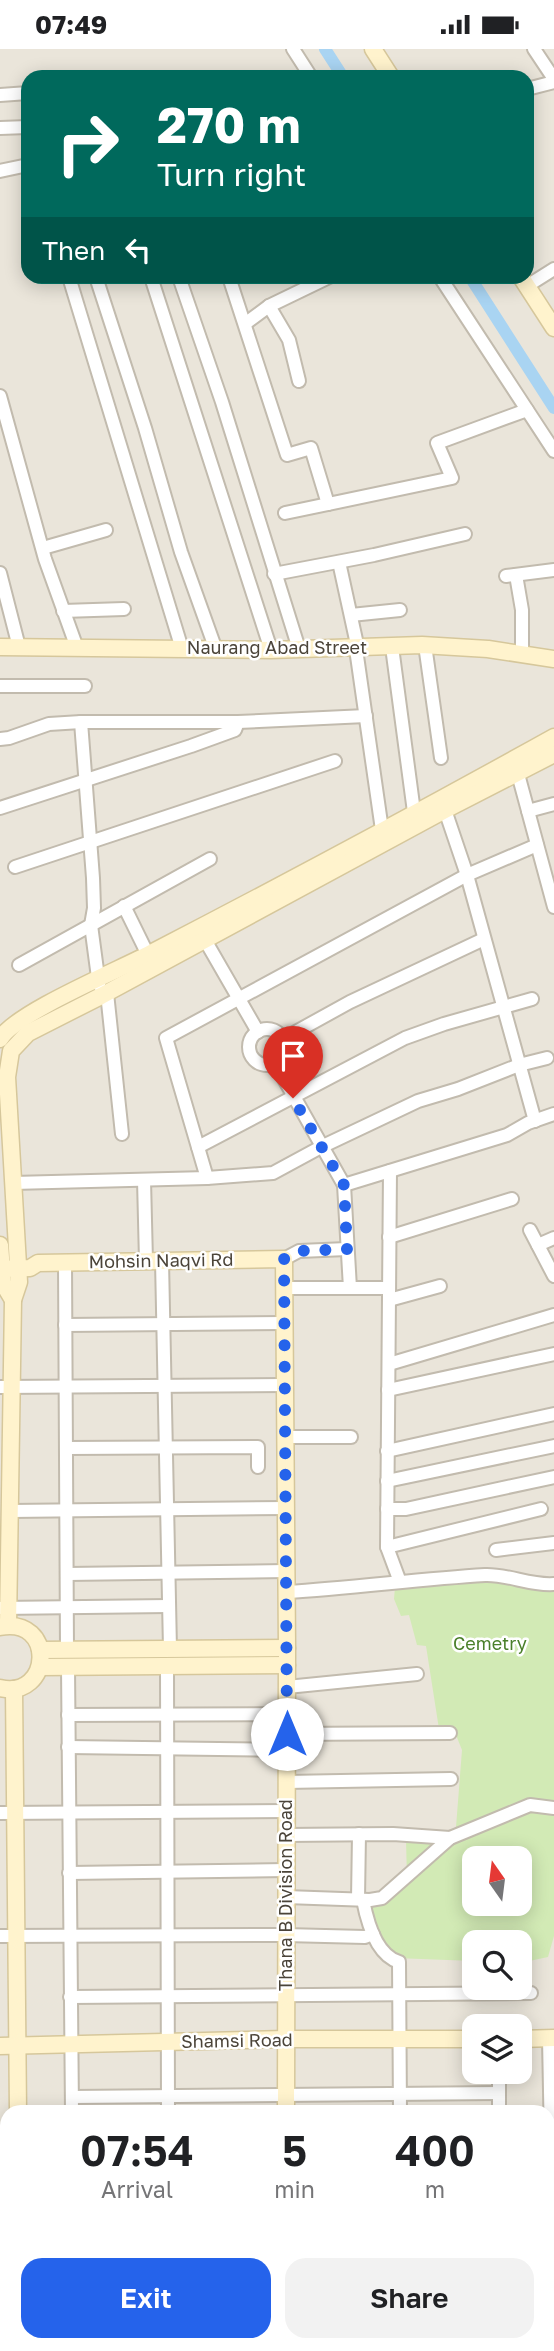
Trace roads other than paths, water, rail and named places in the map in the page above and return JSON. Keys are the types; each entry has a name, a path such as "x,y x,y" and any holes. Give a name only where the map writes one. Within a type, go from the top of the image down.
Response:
{"street":[{"path":"293,49 306,70"},
{"path":"373,49 386,70"},
{"path":"534,49 554,81 534,87"},
{"path":"0,95 21,94"},
{"path":"0,128 21,127"},
{"path":"0,171 21,166"},
{"path":"534,277 554,269"},
{"path":"71,284 182,649"},
{"path":"98,284 145,428 181,552 216,650"},
{"path":"153,284 271,650"},
{"path":"181,284 222,402 299,649"},
{"path":"232,284 287,455 311,448 328,504"},
{"path":"246,323 269,306 315,284"},
{"path":"445,284 554,451"},
{"path":"526,284 554,328"},
{"path":"269,306 289,340 299,381"},
{"path":"0,396 43,548 77,648"},
{"path":"285,513 452,478 437,443 527,410"},
{"path":"43,548 106,530"},
{"path":"274,574 465,534"},
{"path":"339,562 357,649 382,830"},
{"path":"522,653 522,610 511,576 554,571"},
{"path":"0,573 19,647"},
{"path":"63,611 124,609"},
{"path":"351,615 400,610"},
{"path":"425,645 441,758"},
{"name":"Naurang Abad Street","path":"0,647 271,650 425,645 522,653 554,659"},
{"path":"392,647 414,813"},
{"path":"0,686 85,686"},
{"path":"0,739 49,724 238,722 366,716"},
{"path":"81,722 94,908 91,925 122,1134"},
{"path":"0,809 235,730 238,722"},
{"path":"6,1263 13,1183 7,1077 11,1051 28,1033 382,830 554,737"},
{"path":"151,961 205,940 554,754"},
{"path":"15,867 335,761"},
{"path":"518,774 554,907"},
{"path":"528,811 554,804"},
{"path":"445,810 467,875 535,1121"},
{"path":"207,1178 166,1038 467,875 537,845"},
{"path":"19,965 210,859"},
{"path":"124,907 151,961"},
{"path":"282,1039 350,1002 484,939"},
{"path":"205,940 258,1032"},
{"path":"0,1039 8,1028 16,1023 102,989"},
{"path":"198,1147 405,1038 533,999"},
{"path":"275,1031 282,1039 285,1050 275,1063 264,1065 251,1056 251,1040 258,1032 275,1031"},
{"path":"13,1183 207,1178 273,1173 418,1101 458,1089 519,1065 547,1058"},
{"path":"275,1063 344,1185 350,1288"},
{"path":"344,1185 507,1135 554,1114"},
{"path":"390,1171 387,1547 400,1582"},
{"path":"144,1180 163,1324 170,1649"},
{"path":"389,1237 512,1199"},
{"path":"530,1230 554,1276"},
{"path":"538,1245 554,1238"},
{"path":"0,1245 6,1263 19,1282 13,1300 6,1387 10,1511 4,1626 27,1631 34,1637 40,1650 40,1667 34,1678 25,1685 7,1688 8,2046 17,2105"},
{"path":"284,1259 299,1251 347,1249"},
{"name":"Mohsin Naqvi Rd","path":"6,1263 29,1256 38,1263 284,1259"},
{"name":"Thana B Division Road","path":"284,1259 287,1592 286,2105"},
{"path":"65,1263 67,1649"},
{"path":"284,1288 350,1288 389,1294 440,1286"},
{"path":"388,1364 554,1315"},
{"path":"65,1325 284,1323"},
{"path":"388,1390 554,1354"},
{"path":"6,1387 285,1385"},
{"path":"387,1451 554,1414"},
{"path":"285,1437 351,1437"},
{"path":"387,1481 554,1446"},
{"path":"66,1448 258,1447 258,1467"},
{"path":"387,1509 406,1509 554,1477"},
{"path":"10,1511 286,1507"},
{"path":"387,1547 541,1509"},
{"path":"496,1550 554,1543"},
{"path":"67,1574 286,1571"},
{"path":"287,1592 488,1575 543,1585 554,1584"},
{"path":"4,1608 169,1606"},
{"path":"40,1650 170,1649 287,1656"},
{"path":"40,1667 167,1666 287,1656"},
{"path":"167,1666 168,2105"},
{"path":"68,1667 72,2105"},
{"path":"287,1687 418,1674"},
{"path":"68,1715 287,1714"},
{"path":"68,1747 167,1748 450,1733"},
{"path":"286,1782 451,1779"},
{"path":"286,1897 383,1898 450,1838 530,1805 554,1808"},
{"path":"7,1813 286,1811"},
{"path":"286,1835 450,1838"},
{"path":"359,1835 360,1899 366,1920 389,1959 399,1962 400,2105"},
{"path":"69,1873 286,1870"},
{"path":"8,1936 365,1937 373,1934"},
{"path":"71,1997 462,1992"},
{"path":"532,2039 552,2038 551,2105"},
{"name":"Shamsi Road","path":"8,2046 285,2039 462,2039"},
{"path":"499,2084 499,2105"},
{"path":"72,2097 499,2093"}],"waterway":[{"path":"325,49 338,70"},
{"path":"474,284 554,408"}],"park label":[{"name":"Cemetry","path":"490,1644"}]}
